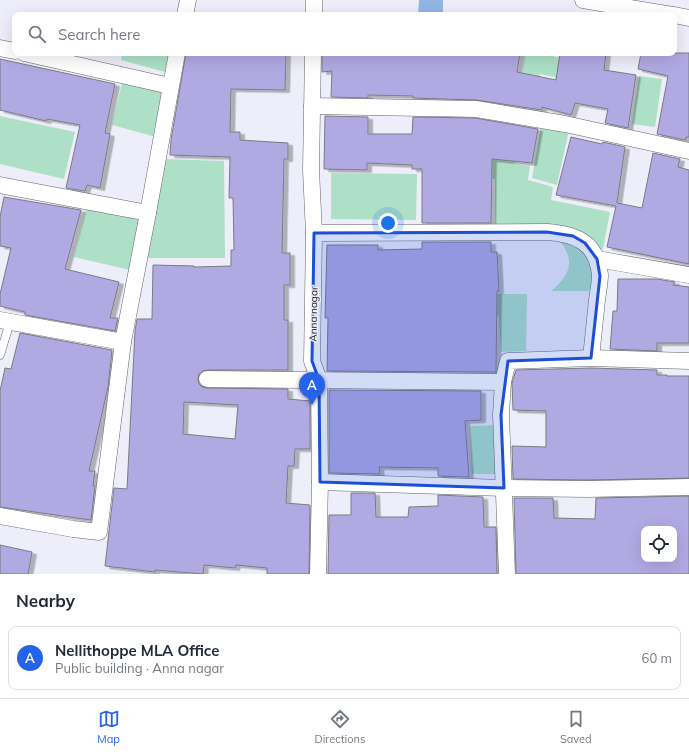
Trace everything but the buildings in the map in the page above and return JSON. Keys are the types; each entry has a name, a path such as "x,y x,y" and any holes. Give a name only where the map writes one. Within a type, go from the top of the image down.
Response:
{"street":[{"path":"186,12 188,0"},
{"path":"314,0 314,12"},
{"path":"583,0 655,12"},
{"path":"677,16 689,18"},
{"path":"0,48 12,50"},
{"path":"37,56 170,86"},
{"path":"0,516 98,532 123,342 176,56"},
{"name":"Anna nagar","path":"313,56 311,170 314,233 312,361 319,380 320,482 318,574"},
{"path":"312,106 476,109 565,124 689,151"},
{"path":"0,185 148,212"},
{"path":"314,233 562,233 573,236 585,243 597,259 600,276 591,358"},
{"path":"597,259 689,275"},
{"path":"5,321 123,342"},
{"path":"507,574 501,414 503,382 508,361 591,358 689,361"},
{"path":"208,379 503,382"},
{"path":"320,482 504,488 587,489 689,487"}],"lane":[{"path":"0,355 5,321"}],"highlighted area":[{"path":"547,232 573,236 585,243 597,259 600,276 591,358 508,361 501,415 504,488 320,482 319,380 312,361 314,233"}],"green space":[{"path":"122,56 169,56 165,72 121,60"},
{"path":"525,56 554,56 566,58 563,86 554,83 555,77 540,74 536,102 519,100"},
{"path":"639,76 662,79 655,127 632,124"},
{"path":"123,79 164,89 156,137 112,125"},
{"path":"0,116 75,132 64,179 0,164"},
{"path":"541,125 569,130 557,185 532,178"},
{"path":"516,157 515,164 530,166 528,180 553,187 551,200 610,212 603,249 495,227 495,179 461,178 469,158"},
{"path":"163,159 224,161 225,258 146,258"},
{"path":"331,173 417,174 416,220 331,219"},
{"path":"87,206 142,218 130,270 74,257"},
{"path":"558,239 569,240 592,260 595,276 589,291 551,291 563,279 569,266 567,253 564,246"},
{"path":"471,294 527,294 526,351 501,352 499,316 470,316"},
{"path":"497,425 499,474 472,474 470,426"}],"water":[{"path":"419,0 443,0 443,12 418,12"}],"place":[{"name":"Nellithoppe MLA Office","path":"312,405"}]}
